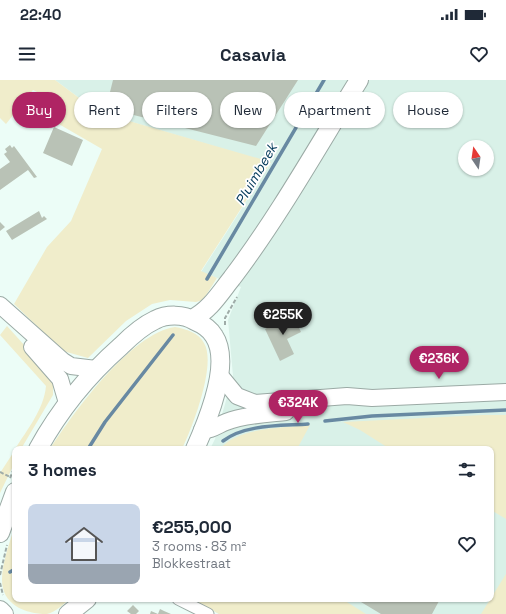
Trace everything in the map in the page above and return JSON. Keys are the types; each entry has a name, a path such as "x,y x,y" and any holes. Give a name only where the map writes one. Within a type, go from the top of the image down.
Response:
{"main road":[{"path":"196,446 219,377 220,356 214,336 214,324 218,313 249,255 359,80"},
{"path":"192,319 200,315 209,307 249,255"},
{"path":"40,446 67,402 96,369 132,336 155,320 178,315 202,324 214,336"},
{"path":"0,610 4,614"}],"street":[{"path":"0,305 63,361 71,366 96,369"},
{"path":"0,312 54,371 63,388 67,402"},
{"path":"219,377 223,379 237,396 255,404 347,396 372,398 506,392"},
{"path":"202,430 208,431 227,421 237,419 350,403 372,398"},
{"path":"184,602 208,614"}],"path":[{"path":"0,472 5,510"},
{"path":"0,575 1,562"}],"shaded area":[{"path":"0,80 55,80 74,94 74,128 134,128 134,122 142,125 142,128 153,128 271,162 201,271 217,278 203,300 196,302 170,300 152,304 126,321 88,358 63,351 14,304 47,247 71,221 102,149 66,128 66,92 37,92 33,90 31,92 12,92 12,116 6,124 0,118"},
{"path":"55,80 506,80 506,614 219,614 197,602 494,602 494,446 212,446 215,439 233,376 228,320 241,287 201,272 271,163 152,128 212,128 212,92 142,92 142,125 134,123 134,92 74,92 74,94"},
{"path":"7,326 53,377 53,395 23,446 17,446 30,427 42,403 46,386 0,335"},
{"path":"175,327 188,330 196,334 202,340 207,353 207,365 202,396 183,446 52,446 88,396 105,377 122,359 140,344 158,332"},
{"path":"506,415 506,519 494,512 494,446 385,446 360,430 343,422"},
{"path":"310,425 299,446 223,446 238,436 274,428"},
{"path":"12,455 12,468 0,493 0,473"},
{"path":"12,535 12,602 66,602 50,613 38,614 23,610 10,601 3,588 2,580 3,566"},
{"path":"506,574 506,614 481,614 488,602 494,602 494,593"},
{"path":"197,602 347,602 366,614 219,614"}],"building":[{"path":"113,80 298,80 290,92 284,92 284,102 276,115 276,92 220,92 220,128 267,128 256,146 185,128 212,128 212,92 142,92 142,117 134,115 134,92 110,92"},
{"path":"54,128 83,140 72,166 43,153"},
{"path":"10,145 12,148 14,146 37,177 34,178 28,170 0,190 0,169 10,162 4,154 7,152 5,149"},
{"path":"39,211 42,218 44,216 47,219 12,240 6,231"},
{"path":"0,222 5,227 0,231"},
{"path":"293,315 301,332 287,339 294,354 280,361 265,329"},
{"path":"361,602 438,602 432,614 381,614"},
{"path":"133,605 139,611 136,614 131,614 127,611"},
{"path":"160,609 171,614 158,614"},
{"path":"151,611 158,614 150,614"}],"waterway":[{"name":"Pluimbeek","path":"207,279 324,80"},
{"name":"Pluimbeek","path":"90,446 105,422 173,335"},
{"path":"325,421 372,416 506,410"},
{"path":"223,441 242,431 264,427 308,424"}]}
